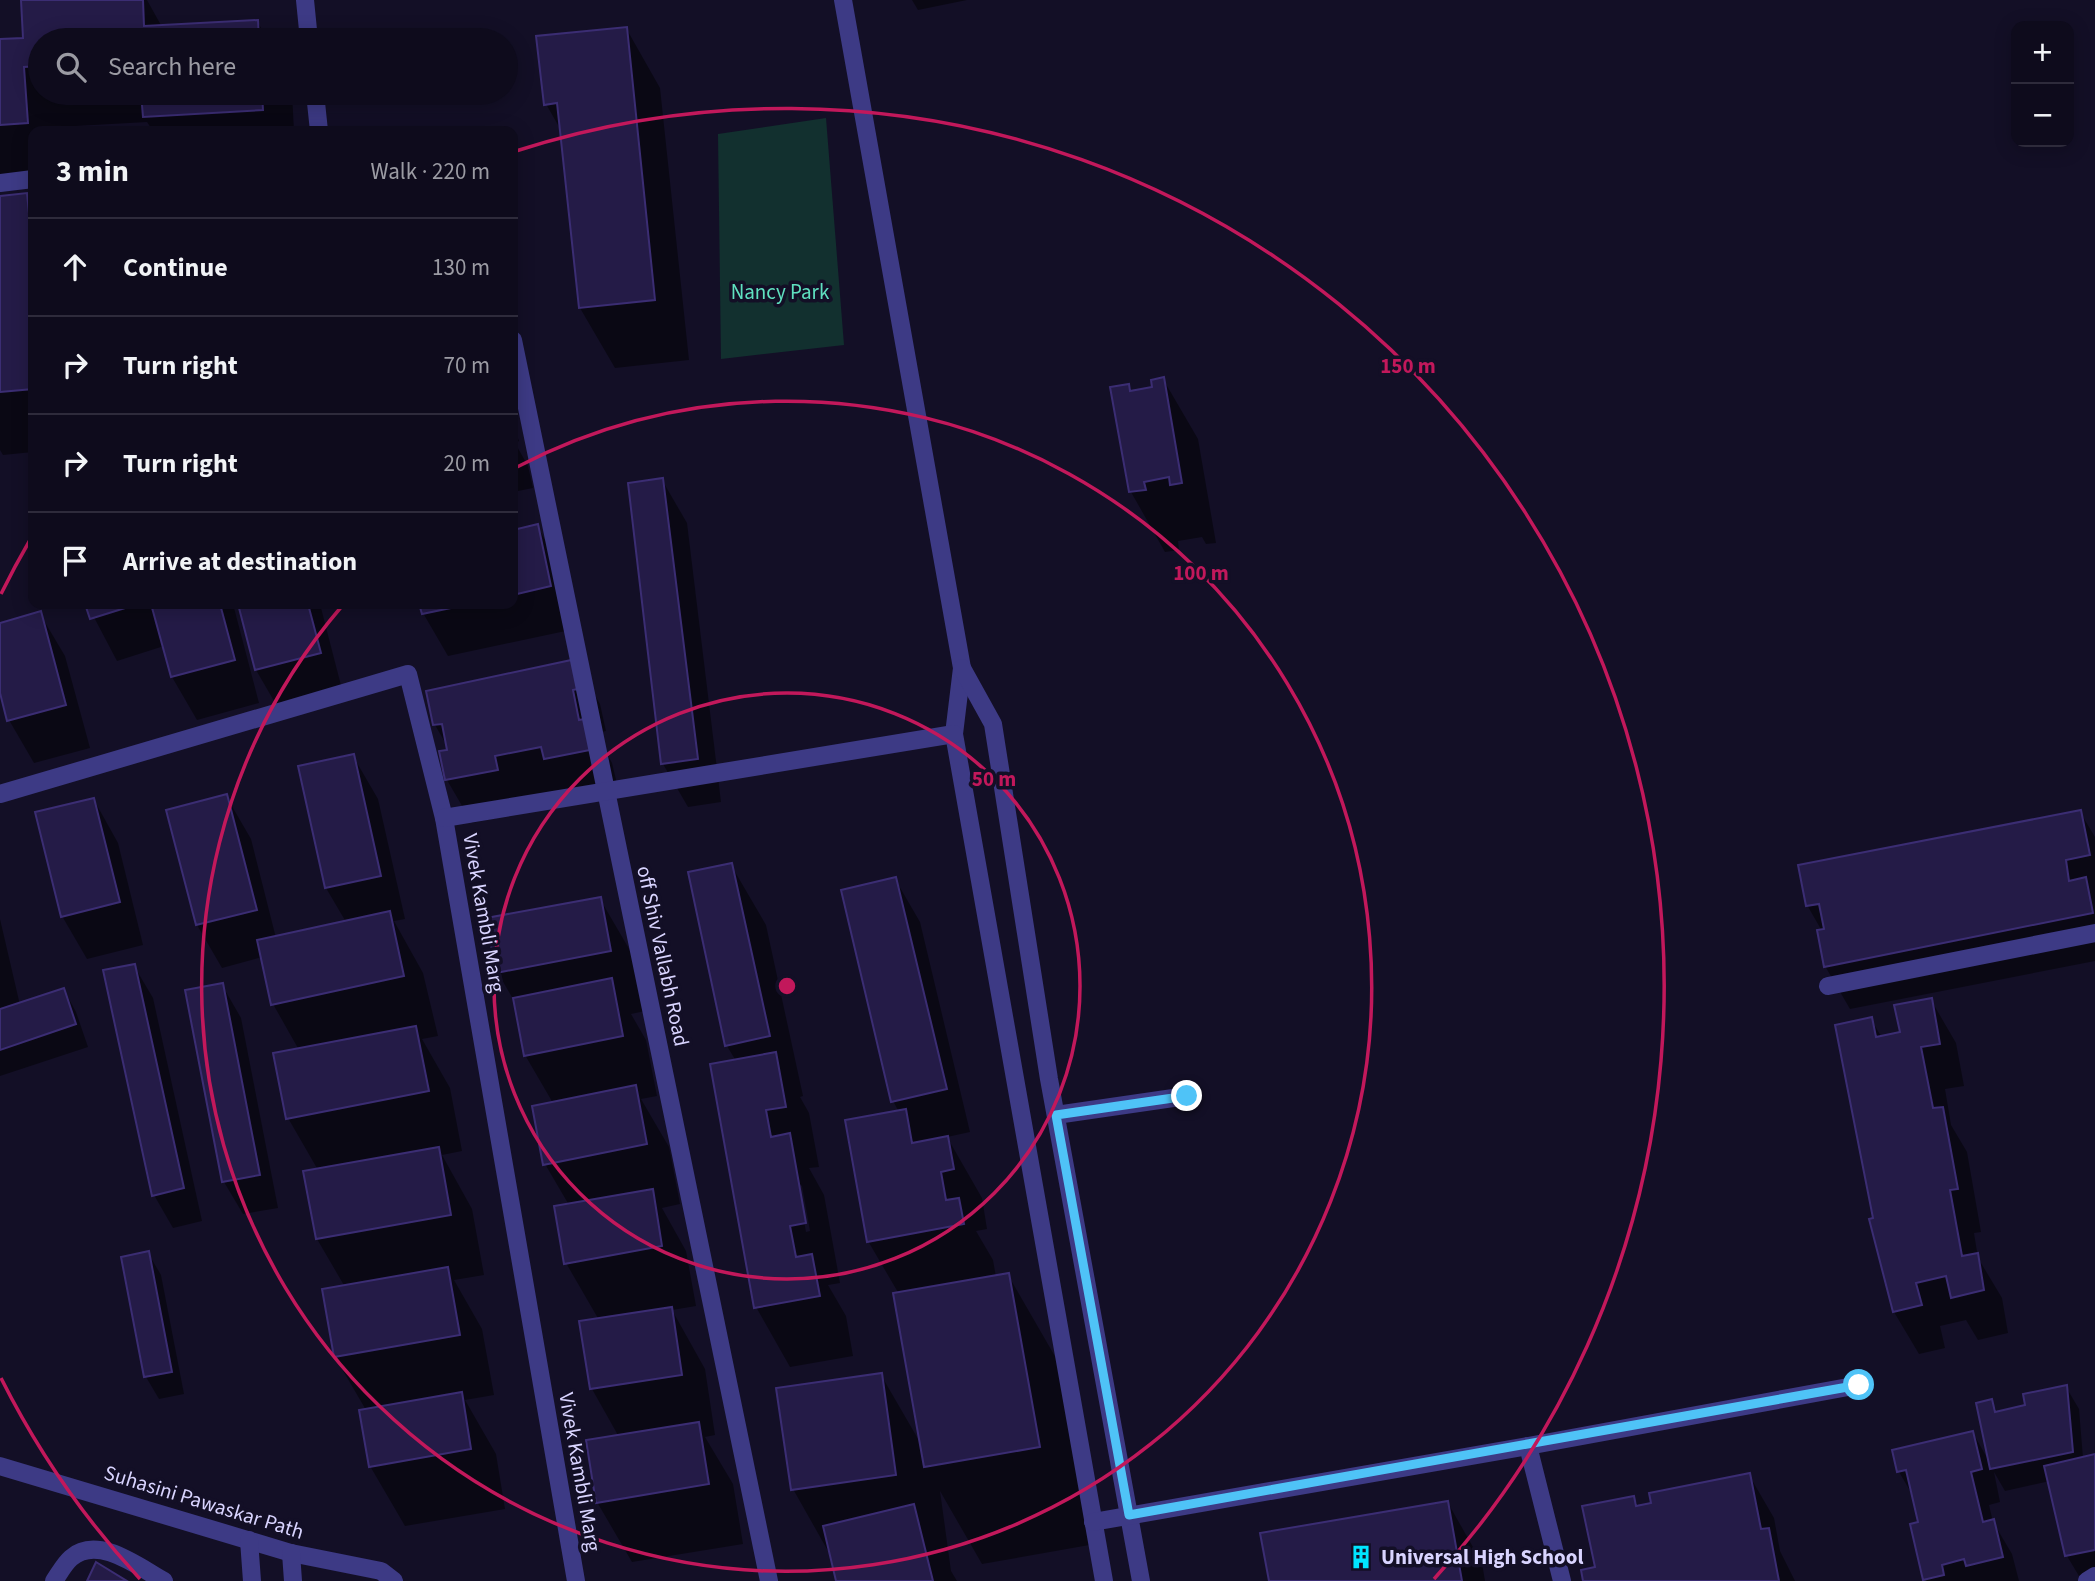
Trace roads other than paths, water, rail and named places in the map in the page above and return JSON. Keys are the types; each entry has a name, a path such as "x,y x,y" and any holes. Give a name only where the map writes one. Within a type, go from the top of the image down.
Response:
{"street":[{"path":"305,0 308,28"},
{"path":"843,0 962,668 954,734 1104,1581"},
{"path":"316,105 318,126"},
{"path":"0,183 28,180"},
{"name":"off Shiv Vallabh Road","path":"518,364 769,1581"},
{"path":"962,668 993,724 1056,1115 1141,1581"},
{"name":"Vivek Kambli Marg","path":"0,794 408,674 444,818 576,1581"},
{"path":"444,818 954,734"},
{"path":"1828,986 2095,933"},
{"path":"1056,1115 1187,1096"},
{"path":"1093,1522 1859,1385"},
{"path":"1528,1446 1562,1581"},
{"name":"Suhasini Pawaskar Path","path":"0,1466 291,1553 381,1571 394,1581"},
{"path":"249,1540 252,1581"},
{"path":"54,1581 72,1557 90,1550 112,1552 164,1581"},
{"path":"291,1553 293,1581"},
{"path":"2087,1581 2095,1577"}],"place":[{"name":"Universal High School","path":"1361,1557"}],"park label":[{"name":"Nancy Park","path":"780,292"}]}
